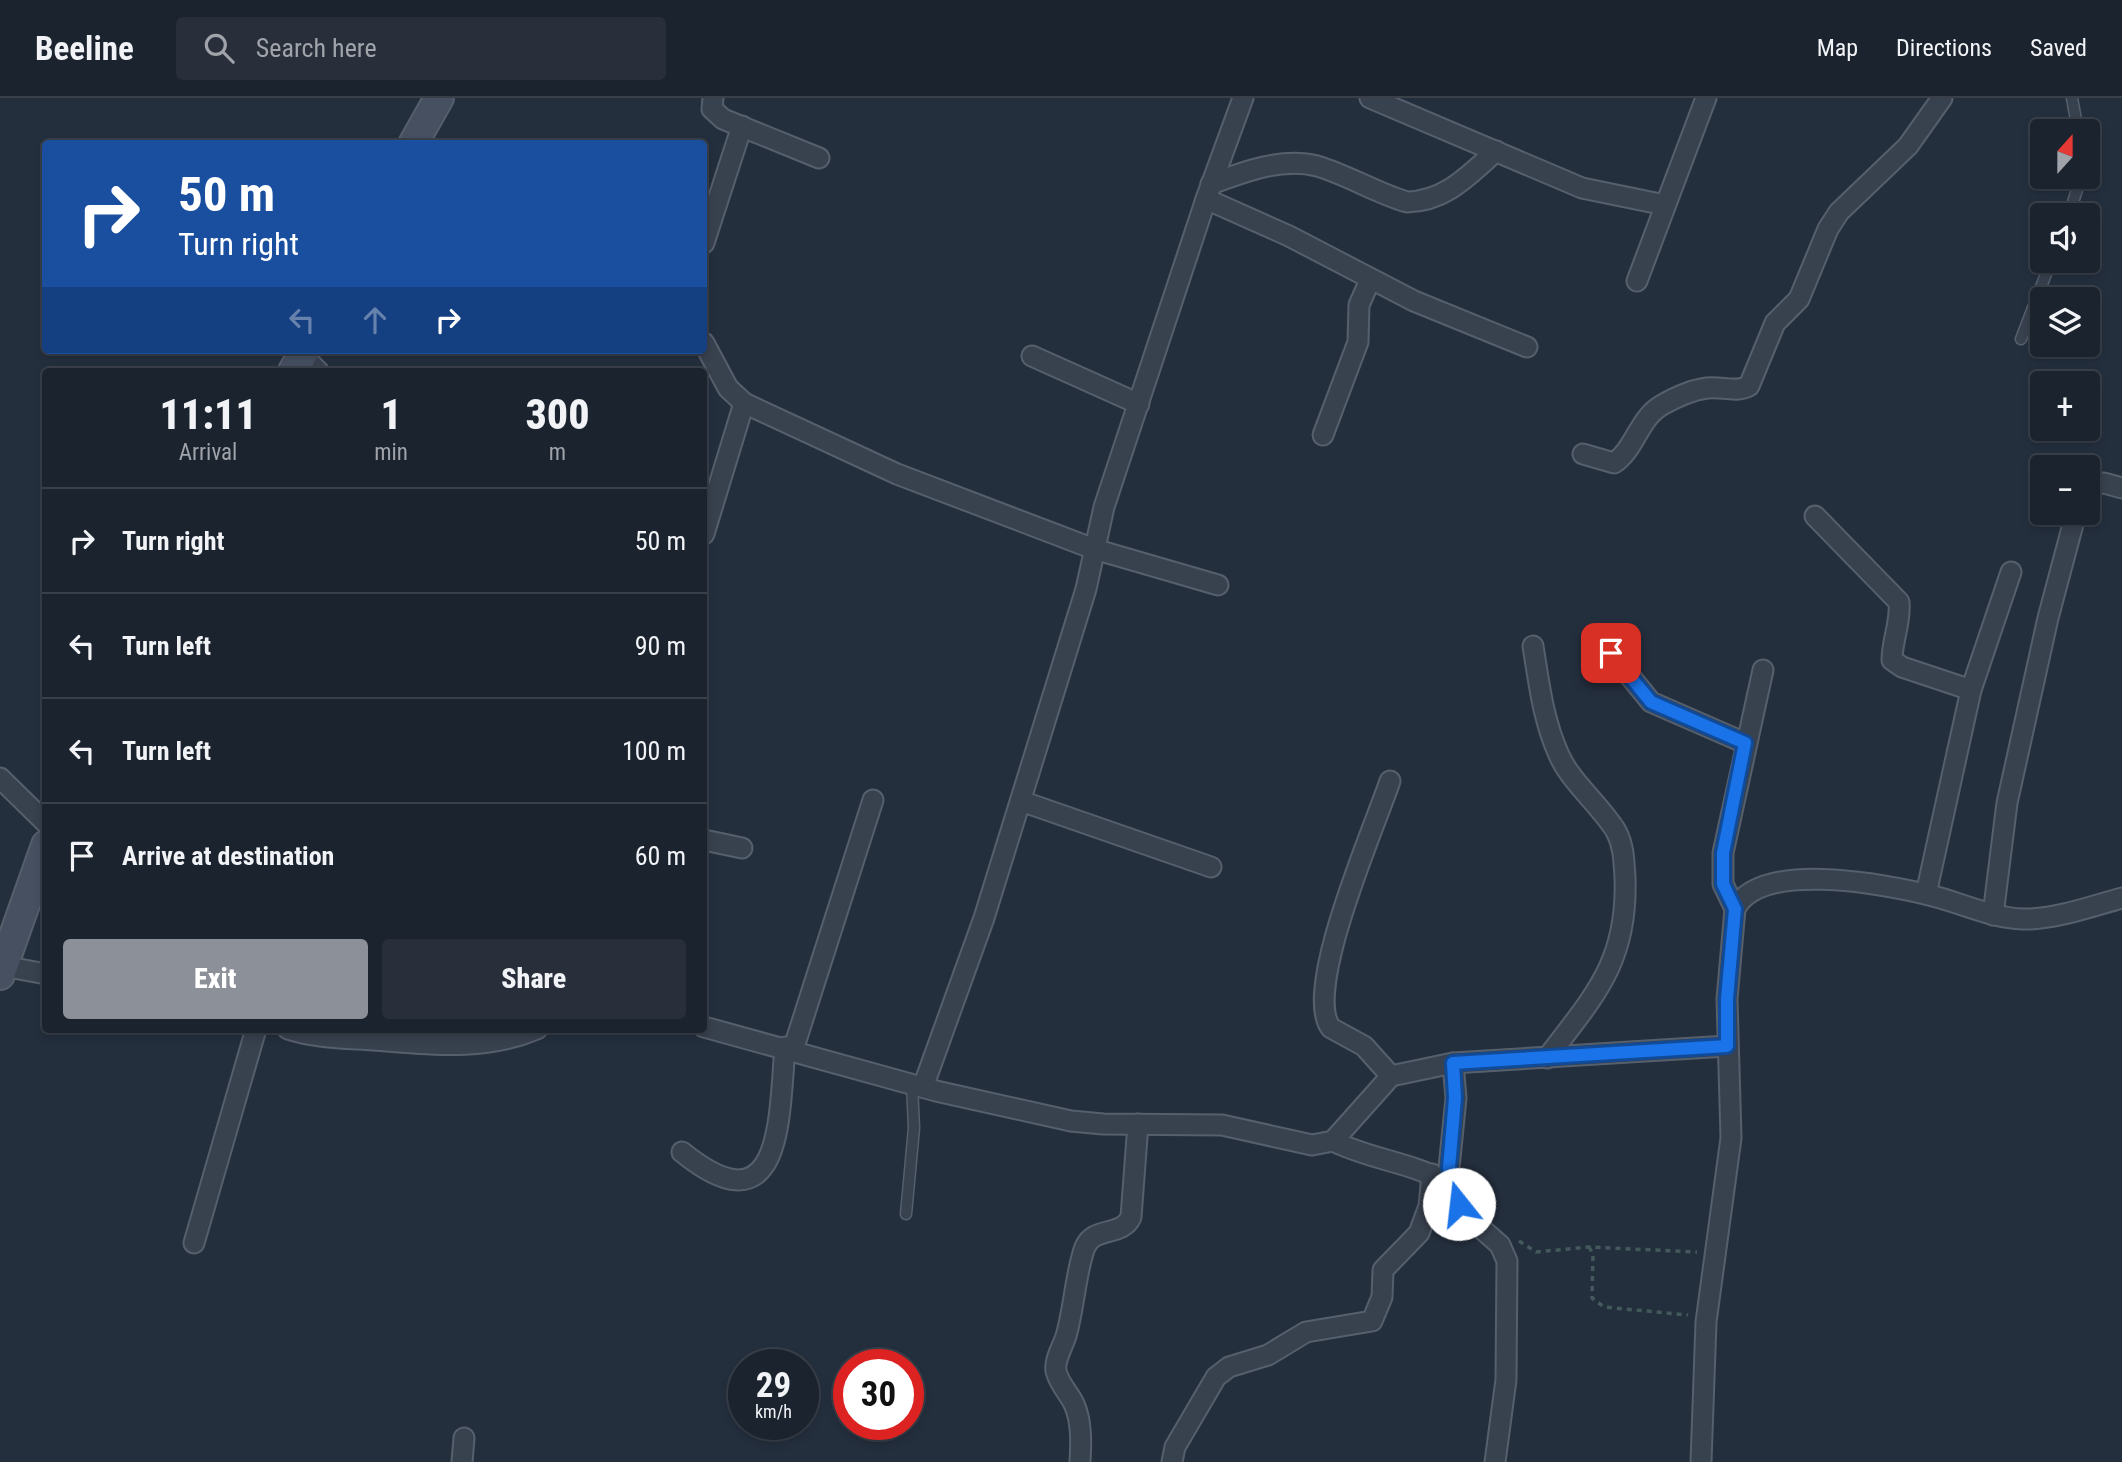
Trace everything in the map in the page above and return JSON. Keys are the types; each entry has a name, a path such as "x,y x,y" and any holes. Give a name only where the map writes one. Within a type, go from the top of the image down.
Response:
{"main road":[{"path":"415,140 439,98"},
{"path":"1,971 42,856"}],"street":[{"path":"713,98 712,109 723,119 819,158"},
{"path":"918,1086 984,918 1086,589 1104,507 1243,98"},
{"path":"1370,98 1582,188 1665,205"},
{"path":"1637,281 1706,98"},
{"path":"1583,454 1614,463 1621,458 1643,422 1662,405 1691,391 1710,387 1743,389 1749,386 1775,323 1799,299 1828,229 1839,212 1908,146 1942,98"},
{"path":"707,234 742,127"},
{"path":"1209,192 1262,167 1294,163 1317,166 1407,202 1423,202 1452,189 1496,151"},
{"path":"1209,192 1370,280 1527,347"},
{"path":"1323,435 1358,342 1359,305 1370,280"},
{"path":"707,349 728,388 744,403 897,474 1094,549 1218,585"},
{"path":"1032,355 1139,404"},
{"path":"707,524 744,403"},
{"path":"2100,482 2122,488"},
{"path":"1815,516 1899,602 1900,619 1892,647 1892,660 1902,667 1971,690"},
{"path":"1993,915 2009,792 2048,618 2073,525"},
{"path":"1926,894 1971,690 2011,572"},
{"path":"1533,646 1546,720 1560,757 1618,834 1624,853 1625,891 1619,947 1609,973 1595,997 1547,1058"},
{"path":"1611,653 1651,702 1745,743"},
{"path":"1735,909 1723,884 1723,853 1763,670"},
{"path":"0,778 42,818"},
{"path":"1390,782 1344,906 1325,984 1324,1008 1331,1028 1364,1046 1391,1076"},
{"path":"682,1152 708,1172 724,1178 743,1179 757,1175 767,1163 778,1127 789,1049 873,800"},
{"path":"1021,801 1210,867"},
{"path":"707,841 742,848"},
{"path":"1700,1462 1706,1322 1731,1138 1727,999 1735,909 1740,900 1753,889 1774,883 1817,878 1926,894 1993,915 2025,919 2122,898"},
{"path":"1,971 42,974"},
{"path":"707,1028 918,1086 1071,1121 1222,1125 1312,1145 1333,1140 1391,1076 1453,1063 1727,1046"},
{"path":"194,1243 255,1033"},
{"path":"306,1033 325,1037 449,1046 497,1042 525,1033"},
{"path":"1453,1063 1455,1098 1449,1168 1454,1187 1465,1214 1500,1245 1507,1261 1506,1380 1495,1462"},
{"path":"1080,1462 1080,1423 1075,1405 1058,1378 1056,1361 1074,1307 1084,1249 1096,1234 1122,1228 1131,1217 1138,1124"},
{"path":"1333,1140 1363,1154 1432,1174 1454,1187"},
{"path":"1172,1462 1175,1447 1209,1388 1216,1377 1229,1367 1268,1355 1306,1332 1372,1321 1382,1297 1383,1270 1419,1233 1426,1220 1432,1174"},
{"path":"462,1462 464,1438"}],"lane":[{"path":"2072,98 2076,119"},
{"path":"2021,340 2046,273"},
{"path":"906,1214 918,1086"}],"path":[{"path":"1485,1230 1503,1231 1536,1252 1589,1247 1643,1252 1698,1252 1716,1247"},
{"path":"1589,1247 1593,1254 1592,1298 1597,1303 1604,1307 1692,1315 1706,1322"}],"route":[{"path":"1459,1204 1449,1168 1455,1098 1453,1063 1727,1046 1727,999 1735,909 1723,884 1723,853 1745,743 1682,718 1651,702 1611,653"}]}
